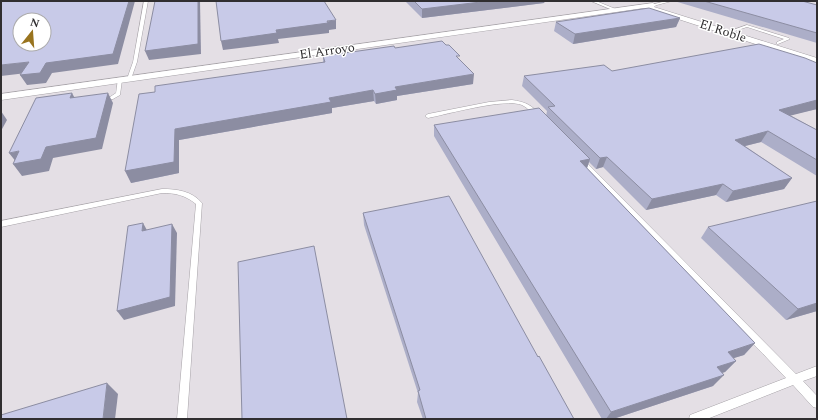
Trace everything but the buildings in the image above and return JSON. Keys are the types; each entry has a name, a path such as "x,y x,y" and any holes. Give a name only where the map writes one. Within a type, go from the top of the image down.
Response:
{"street":[{"name":"El Roble","path":"629,1 643,4 817,61"},
{"name":"El Arroyo","path":"1,97 616,10 643,4 653,5"},
{"name":"El Roble","path":"653,5 817,56"}],"lane":[{"path":"129,79 135,62 146,1"},
{"path":"594,1 616,10"},
{"path":"653,5 670,1"},
{"path":"734,30 747,26 788,39 778,43"},
{"path":"103,99 111,98 118,94 120,80"},
{"path":"428,116 506,101 521,103 530,107 546,124"},
{"path":"574,153 817,403"},
{"path":"1,224 162,191 188,193 199,204 182,419"},
{"path":"694,419 817,371"}]}
